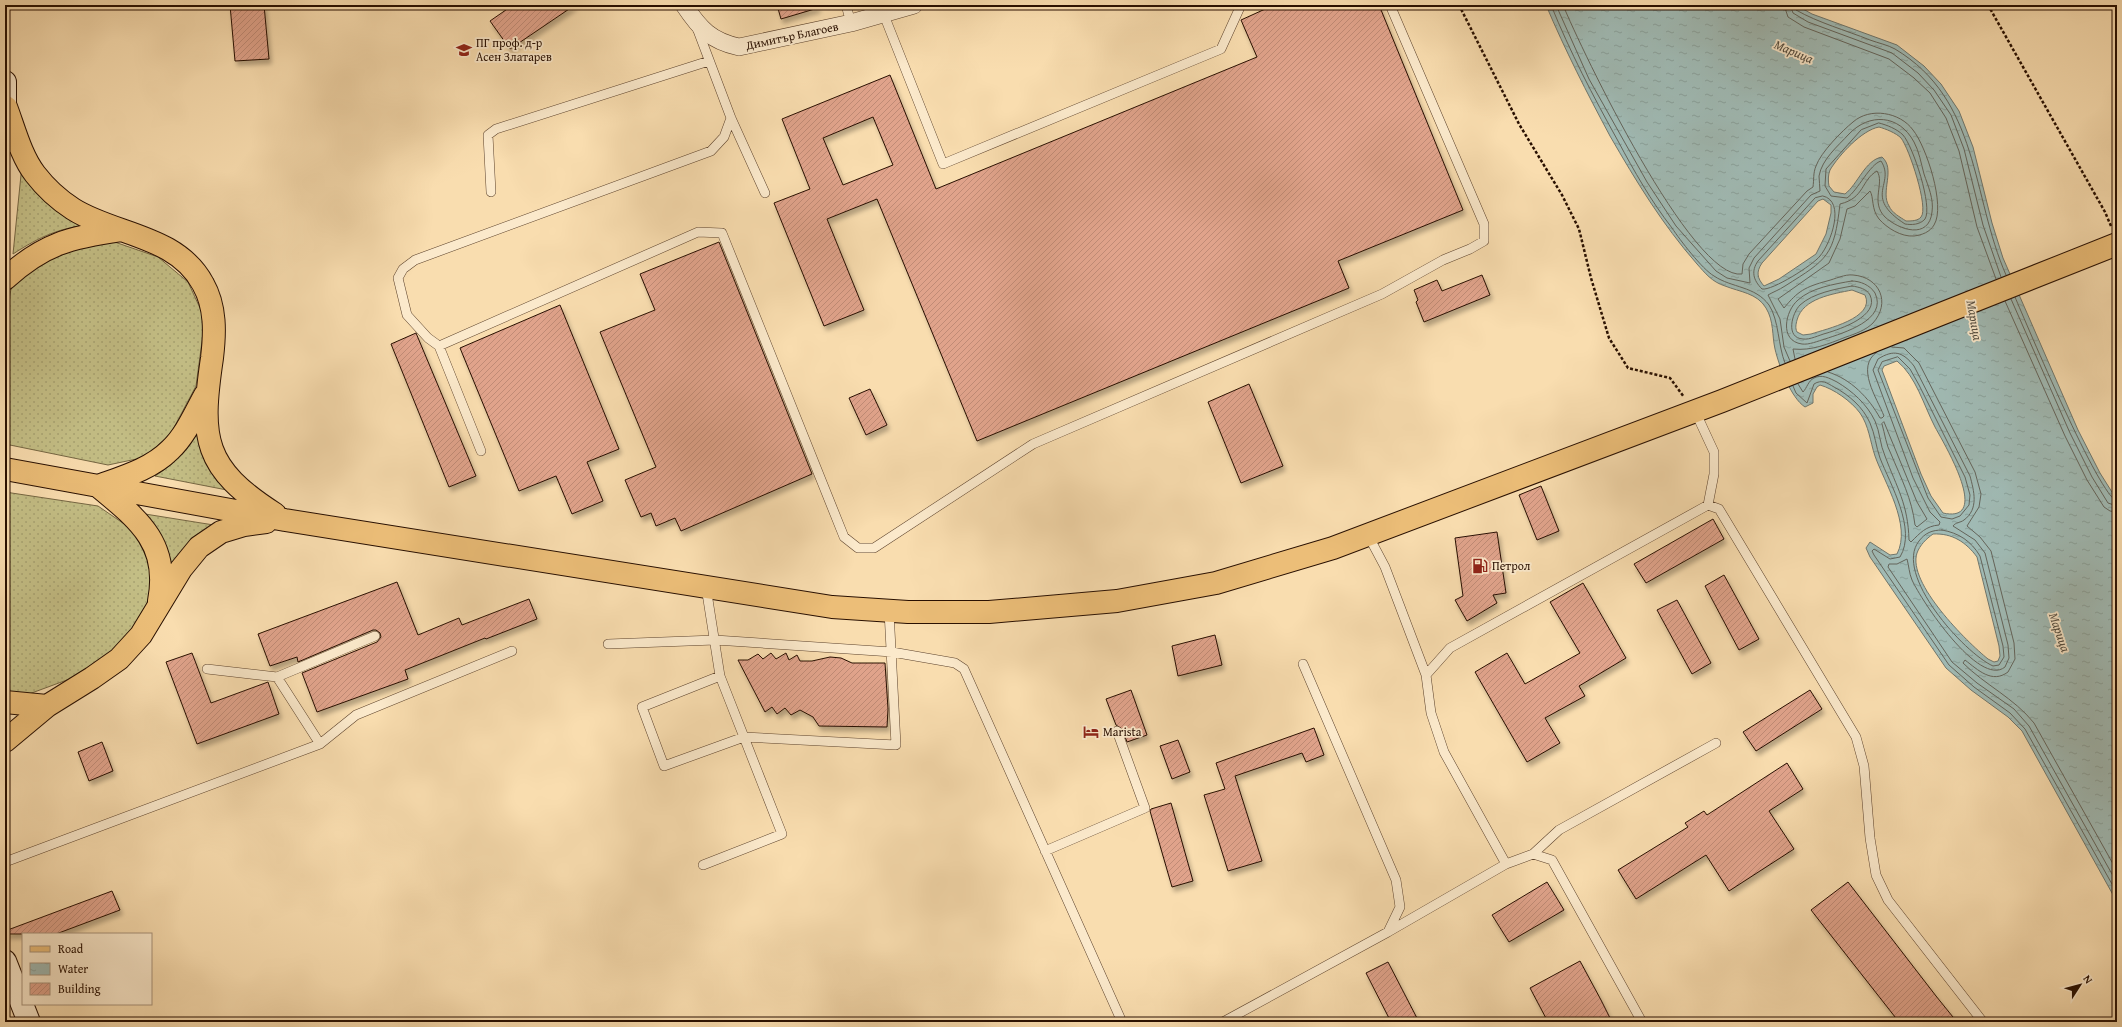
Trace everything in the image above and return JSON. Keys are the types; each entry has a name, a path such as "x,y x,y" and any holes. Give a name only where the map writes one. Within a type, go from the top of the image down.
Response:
{"main road":[{"path":"6,97 22,147 34,173 51,191 73,209 121,230 152,240 174,253 194,271 203,283 209,297 214,318 214,342 207,392 207,427 210,443 217,461 237,486 251,498 285,520"},
{"path":"5,279 39,252 63,241 83,235 121,230"},
{"path":"5,469 285,520 832,607 890,611 989,612 1117,601 1216,583 1333,548 1722,401 2114,235"},
{"path":"98,486 143,468 156,461 170,450 180,438 207,392"},
{"path":"98,486 132,514 156,548 162,570 162,586 158,606"},
{"path":"5,741 47,706 119,659 141,635 181,570 199,547 221,532 244,525 285,520"},
{"path":"5,702 47,706"}],"street":[{"name":"Димитър Благоев","path":"684,5 695,22 708,35 722,43 739,47 851,23 884,15 914,5"},
{"path":"5,142 6,97"},
{"path":"5,961 22,1004"},
{"path":"22,1005 29,1022"}],"lane":[{"path":"846,5 851,23"},
{"path":"884,15 943,164 1220,49 1241,5"},
{"path":"439,346 698,232 722,233 844,537 858,548 874,548 1033,444 1382,294 1443,260 1470,249 1484,241 1484,224 1390,5"},
{"path":"695,22 731,118 765,194"},
{"path":"491,192 488,135 496,129 710,60"},
{"path":"481,451 439,346 428,338 407,315 398,278 403,269 415,260 711,151 724,137 731,118"},
{"path":"1695,411 1714,452 1714,474 1708,505"},
{"path":"1426,676 1450,648 1708,505 1719,509 1856,737 1864,766 1870,838 1876,875 1888,900 1983,1022"},
{"path":"1368,535 1386,567 1426,676 1431,713 1444,752 1506,864"},
{"path":"703,865 782,834 720,676 706,587"},
{"path":"720,676 642,707 664,766 744,737 896,746 890,611"},
{"path":"207,669 277,677 375,636"},
{"path":"608,644 715,640 892,652 955,663 964,669 1122,1022"},
{"path":"5,862 320,744 356,715 512,651"},
{"path":"1303,664 1396,880 1400,907 1388,932"},
{"path":"277,677 320,744"},
{"path":"1045,850 1145,808 1116,731"},
{"path":"1223,1022 1388,932 1506,864 1533,854 1559,830 1716,743"},
{"path":"1533,854 1552,860 1642,1022"}],"path":[{"path":"1459,5 1519,124 1562,195 1579,229 1590,278 1609,338 1628,368 1670,378 1695,411"},
{"path":"1988,5 2105,212 2114,235"}],"shaded area":[{"path":"22,165 93,224 70,228 51,234 33,242 13,254"},
{"path":"106,239 158,257 188,282 205,319 196,386 171,433 146,457 108,465 5,444 5,328 12,282 53,252"},
{"path":"198,430 227,490 155,476 174,461"},
{"path":"5,492 98,506 133,530 148,560 153,591 144,618 120,646 75,677 29,694 5,691"},
{"path":"145,514 220,526 173,572 165,544"}],"water":[{"name":"Марица","path":"1546,5 1796,5 1812,14 1897,45 1924,66 1941,84 1959,111 1973,147 1992,223 2003,258 2078,430 2100,473 2117,500 2117,902 2022,731 2008,717 1971,690 1946,668 1870,557 1866,548 1870,542 1890,555 1897,554 1901,543 1901,530 1895,504 1875,456 1867,428 1860,413 1842,396 1831,389 1820,385 1813,394 1813,403 1805,407 1795,397 1779,364 1769,313 1766,308 1753,296 1713,280 1697,264 1672,233 1640,186 1610,136 1576,71","holes":["1879,127 1896,134 1901,138 1909,153 1917,178 1922,202 1923,211 1921,217 1918,219 1906,221 1896,215 1890,208 1886,194 1888,168 1882,157 1876,159 1866,167 1850,190 1845,194 1834,192 1829,186 1829,174 1834,164 1858,138 1872,129","1823,199 1831,205 1831,213 1826,234 1816,254 1779,279 1764,286 1758,275 1762,263 1818,201","1852,290 1865,295 1866,303 1863,310 1857,316 1838,326 1811,334 1803,335 1797,332 1797,320 1805,307 1828,295","1897,361 1904,367 1919,392 1961,480 1965,495 1964,506 1957,513 1943,513 1931,496 1921,474 1882,370 1884,366","1933,534 1952,537 1963,543 1977,557 1999,646 2000,656 1998,661 1994,662 1988,659 1954,626 1941,611 1921,580 1916,565 1917,553 1928,538"]}],"building":[{"path":"230,5 264,5 269,59 235,61"},
{"path":"513,5 575,5 510,49 490,21"},
{"path":"777,5 817,5 818,8 781,19"},
{"path":"1274,5 1379,5 1463,210 1338,261 1349,288 977,441 877,199 827,219 864,310 824,326 774,203 810,189 782,119 890,75 936,189 1257,57 1241,20","holes":["873,117 893,165 843,185 823,138"]},
{"path":"719,242 812,474 681,531 675,518 656,526 651,513 641,517 625,480 656,467 600,332 655,310 640,274"},
{"path":"1482,275 1490,295 1424,322 1416,302 1418,300 1414,290 1437,280 1442,291"},
{"path":"560,305 619,449 587,462 603,501 572,514 556,476 519,491 460,348"},
{"path":"416,333 476,476 449,487 391,344"},
{"path":"1249,384 1283,466 1241,483 1208,402"},
{"path":"870,389 887,425 866,435 849,398"},
{"path":"1541,486 1559,531 1537,540 1519,495"},
{"path":"1713,519 1724,539 1646,583 1634,564"},
{"name":"Петрол","path":"1497,532 1506,593 1493,595 1497,603 1467,621 1455,600 1463,596 1455,538"},
{"path":"1724,575 1759,639 1739,650 1705,586"},
{"path":"397,582 418,635 459,618 462,625 529,599 537,619 405,670 408,679 317,712 302,673 377,642 381,637 380,633 373,630 298,662 297,657 270,666 258,634"},
{"path":"1583,583 1626,658 1579,686 1585,696 1545,718 1560,743 1527,762 1475,672 1507,653 1525,684 1580,653 1550,602"},
{"path":"1677,600 1711,663 1692,674 1657,610"},
{"path":"1215,635 1222,665 1178,676 1172,646"},
{"path":"192,653 211,703 268,682 279,714 197,744 166,662"},
{"path":"771,653 776,659 786,653 789,660 797,655 800,661 812,661 830,657 841,658 852,663 885,663 888,709 887,727 819,726 813,717 800,710 791,715 785,708 777,714 772,707 765,712 738,660 748,660 758,654 763,659"},
{"path":"1131,690 1147,735 1127,742 1122,729 1116,725 1106,699"},
{"path":"1810,690 1822,709 1756,751 1743,732"},
{"path":"1314,728 1324,755 1306,762 1302,753 1235,776 1262,861 1228,871 1204,795 1225,789 1216,763"},
{"path":"1178,740 1190,772 1172,779 1160,746"},
{"path":"102,742 113,771 89,781 78,752"},
{"path":"1787,763 1803,789 1769,811 1794,849 1729,891 1706,855 1636,899 1618,870 1688,827 1685,823 1704,811 1707,815"},
{"path":"1171,803 1193,881 1172,887 1150,811 1151,809"},
{"path":"1547,882 1564,910 1509,942 1492,915"},
{"path":"1848,882 1957,1022 1899,1022 1811,910"},
{"path":"112,891 120,910 59,933 5,934 5,931"},
{"path":"1580,961 1612,1022 1548,1022 1530,988"},
{"path":"1388,962 1419,1022 1391,1022 1366,973"}],"place":[{"name":"ПГ проф. д-р Асен Златарев","path":"464,50"},
{"name":"Петрол","path":"1480,566"},
{"name":"Marista","path":"1091,732"}]}
